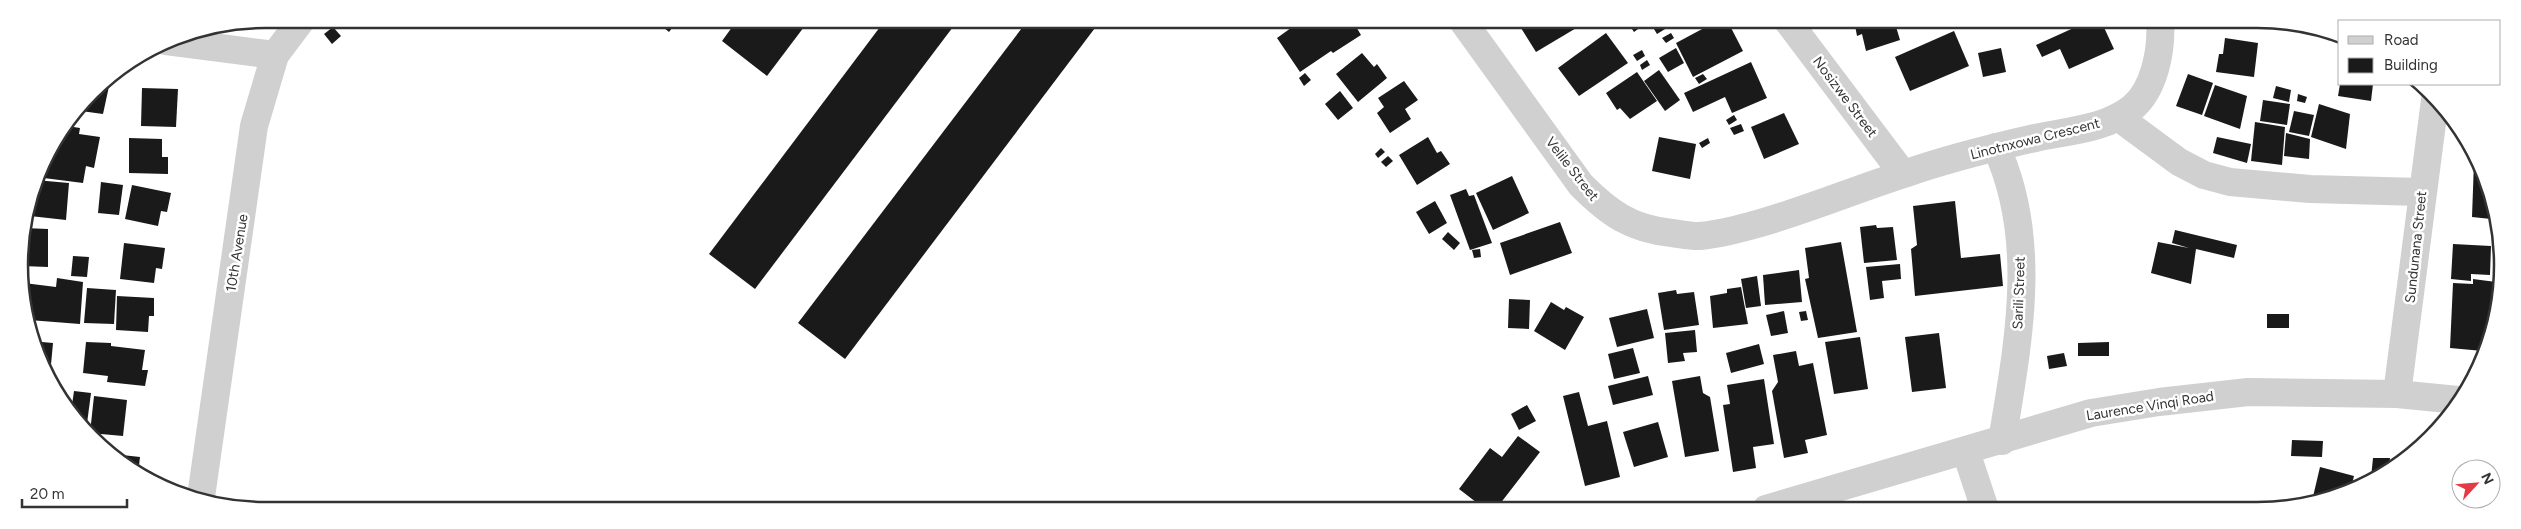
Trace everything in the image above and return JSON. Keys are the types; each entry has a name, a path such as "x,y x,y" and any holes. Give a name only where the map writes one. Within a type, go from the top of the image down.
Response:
{"street":[{"name":"10th Avenue","path":"202,493 254,126 275,55 295,28"},
{"name":"Velile Street","path":"1468,28 1581,185 1603,207 1642,228 1696,236 1723,233 1821,205 1903,174"},
{"name":"Nosizwe Street","path":"1793,28 1903,174"},
{"name":"Linotnxowa Crescent","path":"1903,174 1996,147 2090,126 2118,117 2133,107 2147,90 2155,68 2159,28"},
{"path":"183,42 275,55"},
{"name":"Sundunana Street","path":"2397,394 2410,301 2421,192 2434,107"},
{"path":"2118,117 2179,162 2204,175 2230,182 2319,189 2421,192"},
{"name":"Sarili Street","path":"1996,147 2014,195 2022,281 2019,331 2002,441"},
{"name":"Laurence Vinqi Road","path":"1791,502 1966,452 2092,413 2160,402 2248,392 2397,394 2452,399"},
{"path":"1966,452 1982,502"}],"building":[{"path":"334,28 341,36 332,44 324,34"},
{"path":"664,28 672,28 669,32"},
{"path":"731,28 803,28 767,76 722,41"},
{"path":"879,28 952,28 755,289 709,254"},
{"path":"1022,28 1095,28 845,359 798,323"},
{"path":"1291,28 1357,28 1361,35 1333,53 1331,51 1300,72 1277,38"},
{"path":"1521,28 1576,28 1536,52"},
{"path":"1631,28 1639,28 1634,32"},
{"path":"1653,28 1667,28 1657,34"},
{"path":"1704,28 1731,28 1743,51 1693,77 1676,43"},
{"path":"1856,28 1896,28 1900,40 1866,51 1862,34 1857,36"},
{"path":"2074,28 2104,28 2114,49 2069,69 2060,49 2042,57 2036,45"},
{"path":"1954,31 1969,66 1910,91 1895,57"},
{"path":"1606,33 1628,63 1579,96 1558,68"},
{"path":"1671,33 1674,38 1666,43 1662,38"},
{"path":"2225,38 2258,43 2254,77 2216,72 2219,54 2223,54"},
{"path":"1676,48 1684,63 1668,72 1659,58"},
{"path":"2001,48 2006,72 1983,77 1978,53"},
{"path":"1642,50 1645,56 1637,61 1633,55"},
{"path":"1362,53 1374,67 1377,64 1387,78 1358,102 1336,74"},
{"path":"1647,60 1650,65 1642,70 1640,65"},
{"path":"1751,62 1767,98 1732,113 1725,97 1693,112 1684,93"},
{"path":"1659,70 1680,100 1665,111 1644,81"},
{"path":"1637,72 1657,101 1630,119 1620,108 1617,110 1606,93"},
{"path":"1305,73 1311,80 1304,86 1299,78"},
{"path":"1703,74 1707,79 1699,84 1695,78"},
{"path":"2188,74 2213,83 2202,115 2176,106"},
{"path":"1404,81 1418,100 1405,109 1411,119 1390,133 1377,113 1384,107 1378,98"},
{"path":"109,85 103,114 83,111"},
{"path":"2215,85 2247,96 2240,129 2204,116"},
{"path":"2340,85 2373,85 2371,101 2338,96"},
{"path":"2276,86 2291,90 2289,102 2273,98"},
{"path":"142,88 178,89 176,127 141,126"},
{"path":"1340,91 1353,108 1338,120 1325,104"},
{"path":"2298,94 2307,97 2305,103 2297,101"},
{"path":"2263,100 2290,104 2287,125 2260,121"},
{"path":"2319,104 2350,114 2346,149 2311,137"},
{"path":"2294,111 2314,115 2309,136 2289,132"},
{"path":"1784,113 1799,144 1764,159 1751,127"},
{"path":"1734,115 1737,120 1729,125 1726,120"},
{"path":"2255,122 2285,127 2282,165 2251,161"},
{"path":"1741,124 1744,131 1734,135 1730,128"},
{"path":"71,127 80,128 79,134 100,137 94,168 86,166 83,183 44,178 59,146"},
{"path":"2286,133 2310,139 2309,159 2284,156"},
{"path":"1428,137 1437,153 1441,151 1450,164 1417,185 1399,155"},
{"path":"1659,137 1696,144 1690,179 1652,171"},
{"path":"2217,137 2251,144 2247,163 2213,153"},
{"path":"129,138 162,139 162,157 168,157 168,174 129,173"},
{"path":"1708,138 1710,143 1702,148 1699,143"},
{"path":"1381,148 1385,152 1378,158 1375,154"},
{"path":"1388,156 1393,161 1386,167 1381,162"},
{"path":"2474,171 2481,188 2489,219 2472,217"},
{"path":"1512,176 1529,213 1493,230 1476,193"},
{"path":"43,181 69,183 66,220 32,216"},
{"path":"101,182 123,185 119,215 98,213"},
{"path":"132,185 171,193 167,212 161,211 158,226 125,219"},
{"path":"1466,189 1469,196 1474,195 1492,243 1470,250 1450,195"},
{"path":"1435,201 1447,223 1429,234 1416,212"},
{"path":"1955,201 1961,258 2000,254 2003,286 1915,296 1911,249 1917,245 1913,206"},
{"path":"1560,222 1572,253 1510,275 1500,243"},
{"path":"1876,225 1877,228 1893,227 1897,260 1864,263 1860,227"},
{"path":"31,228 48,229 48,267 28,266"},
{"path":"2175,230 2237,245 2234,258 2196,249 2191,284 2151,273 2158,242 2189,248 2172,243"},
{"path":"1448,232 1460,243 1454,250 1442,239"},
{"path":"1841,242 1857,332 1818,338 1805,279 1809,278 1805,248"},
{"path":"124,243 165,248 162,269 156,268 154,283 120,279"},
{"path":"2453,244 2491,246 2490,275 2471,274 2471,281 2451,279"},
{"path":"1480,249 1481,257 1474,258 1472,250"},
{"path":"73,256 89,257 87,277 71,276"},
{"path":"1900,264 1901,279 1882,281 1884,298 1870,300 1866,267"},
{"path":"1799,270 1802,302 1765,305 1763,275"},
{"path":"1757,276 1761,306 1746,308 1741,279"},
{"path":"57,278 83,282 80,324 35,320 28,284 56,287"},
{"path":"2473,279 2493,282 2489,311 2481,341 2477,350 2450,348 2453,283 2473,284"},
{"path":"1741,287 1748,324 1713,328 1710,296 1727,293 1727,289"},
{"path":"87,288 116,290 114,324 84,323"},
{"path":"1676,290 1677,294 1694,292 1699,325 1664,330 1658,293"},
{"path":"117,296 154,298 154,316 149,316 148,332 116,330"},
{"path":"1509,299 1530,300 1529,329 1508,328"},
{"path":"1551,302 1564,310 1566,307 1584,317 1565,350 1534,331"},
{"path":"1647,309 1654,338 1617,347 1609,318"},
{"path":"1784,311 1788,333 1771,336 1766,315"},
{"path":"1806,311 1808,320 1801,321 1799,312"},
{"path":"2267,314 2289,314 2289,328 2267,328"},
{"path":"1695,330 1697,352 1683,353 1685,361 1668,363 1665,333"},
{"path":"1939,333 1946,388 1912,392 1905,337"},
{"path":"1860,337 1868,389 1834,394 1825,342"},
{"path":"40,342 53,343 51,366"},
{"path":"86,342 111,343 111,346 145,350 142,370 148,370 145,386 107,382 108,376 83,373"},
{"path":"2109,342 2109,356 2078,356 2078,343"},
{"path":"1759,344 1764,364 1731,373 1726,353"},
{"path":"1633,348 1640,373 1614,379 1608,354"},
{"path":"1796,351 1799,366 1813,363 1827,435 1805,440 1808,453 1784,458 1772,391 1778,382 1773,355"},
{"path":"2064,353 2067,366 2049,369 2047,356"},
{"path":"1648,376 1653,395 1613,405 1608,386"},
{"path":"1700,376 1703,393 1710,397 1719,451 1685,457 1672,381"},
{"path":"1764,379 1774,444 1753,447 1756,468 1733,472 1723,405 1730,404 1727,385"},
{"path":"74,391 91,393 87,422 76,409 72,404"},
{"path":"1579,392 1588,426 1607,421 1620,477 1585,486 1563,396"},
{"path":"94,396 127,400 123,436 99,434 91,426"},
{"path":"1527,405 1536,421 1519,430 1511,414"},
{"path":"1658,422 1668,457 1634,467 1623,432"},
{"path":"1518,436 1540,452 1501,502 1476,502 1459,489 1490,448 1502,457"},
{"path":"2292,440 2323,441 2322,457 2291,456"},
{"path":"123,455 140,457 139,466"},
{"path":"2373,458 2390,458 2390,461 2372,472"},
{"path":"2320,467 2354,476 2353,480 2333,489 2314,494"}]}
